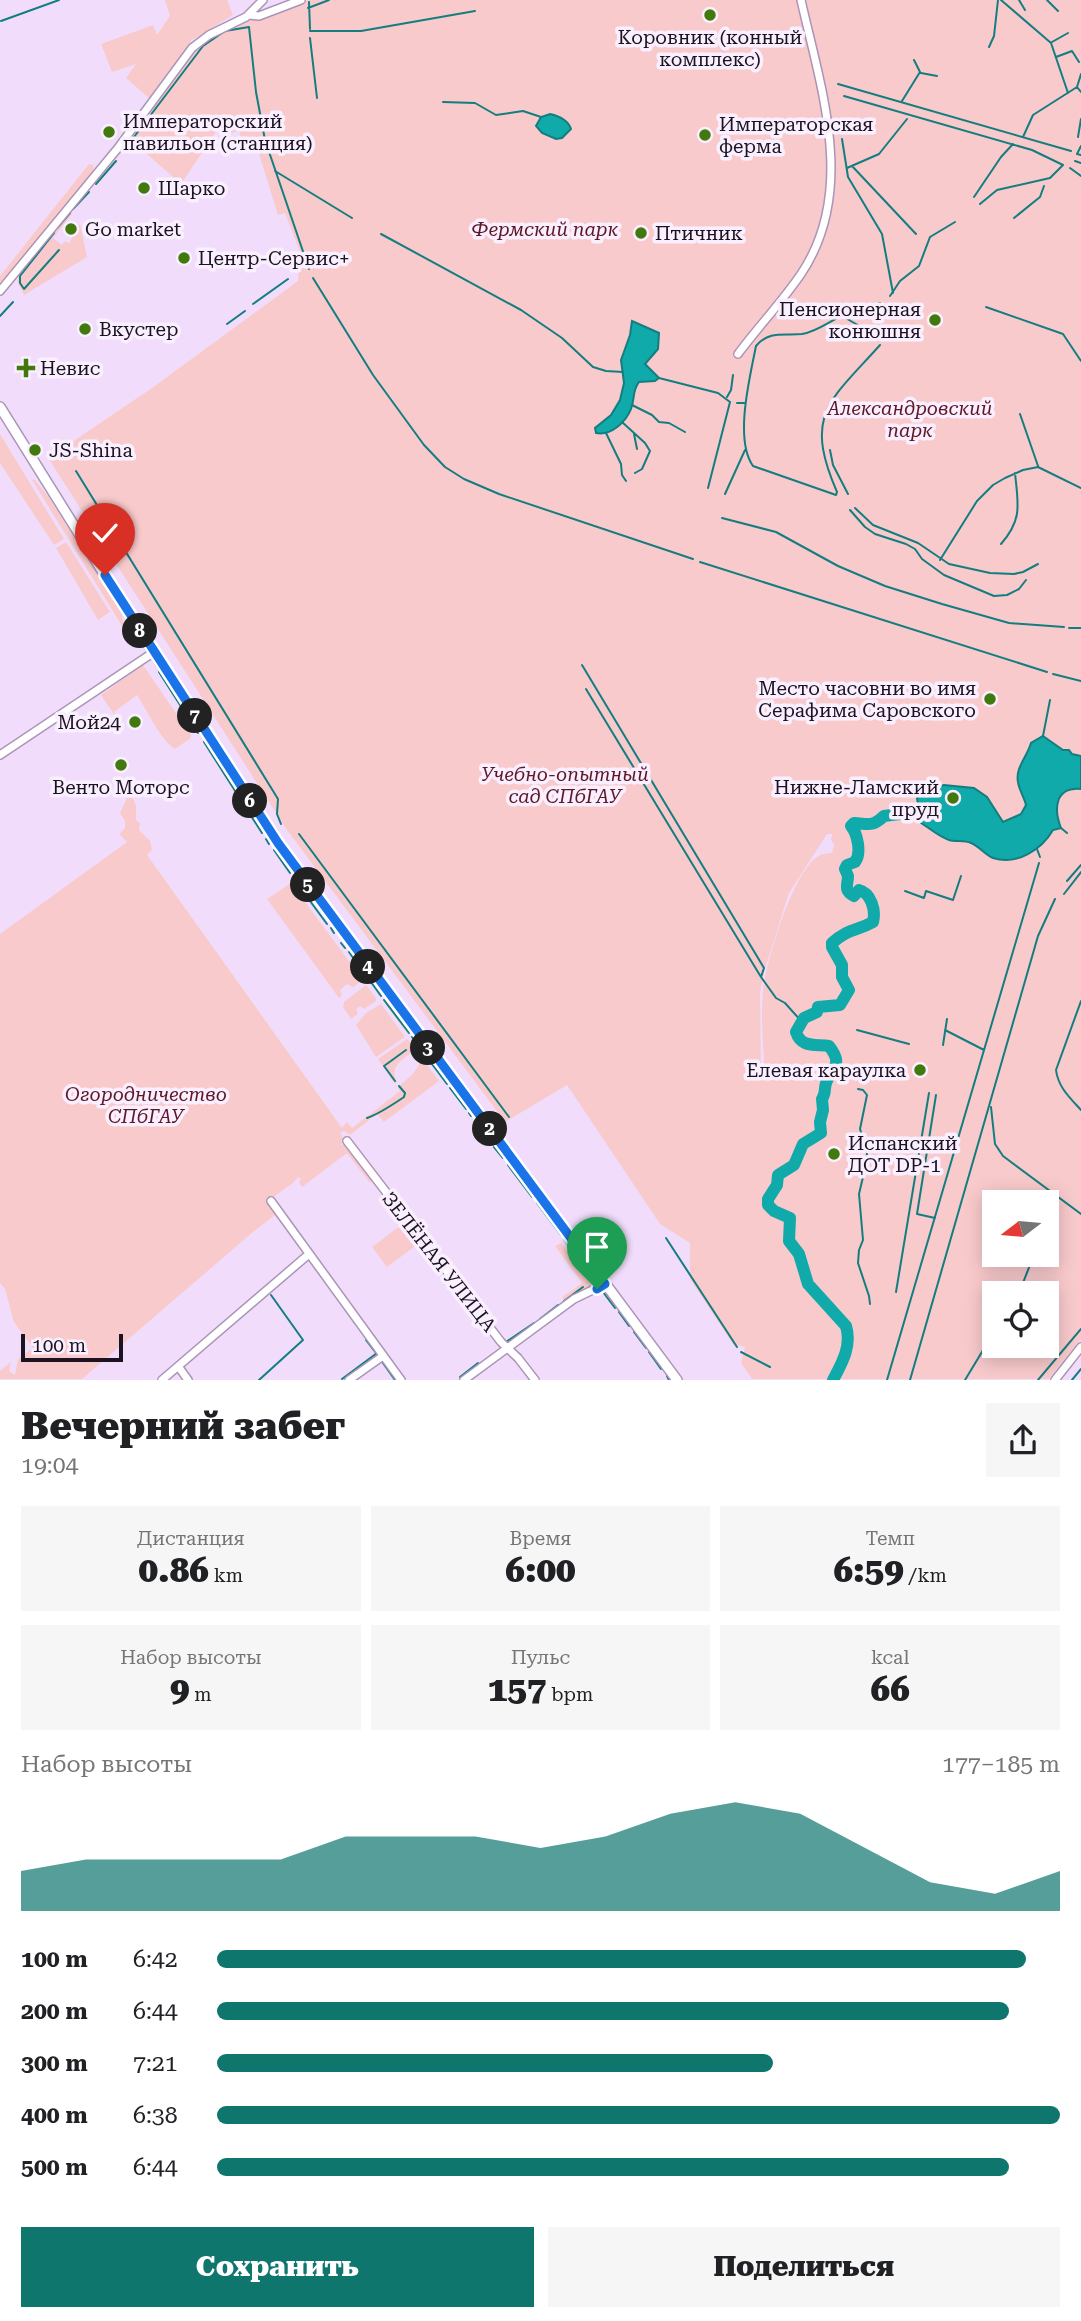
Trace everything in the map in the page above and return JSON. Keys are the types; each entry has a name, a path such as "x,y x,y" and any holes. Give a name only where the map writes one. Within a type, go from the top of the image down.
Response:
{"main road":[{"path":"0,407 154,652 292,863 677,1380"}],"street":[{"path":"0,291 118,148 192,48 209,35 249,15 263,0"},
{"path":"249,15 259,16 301,0"},
{"path":"738,354 800,275 818,240 828,204 831,160 827,119 801,0"},
{"path":"0,755 154,652"},
{"name":"ЗЕЛЁНАЯ УЛИЦА","path":"347,1141 507,1348 535,1380"},
{"path":"271,1201 401,1380"},
{"path":"162,1380 309,1254"},
{"path":"464,1380 574,1299 605,1284"},
{"path":"1055,1380 1081,1347"},
{"path":"349,1380 383,1356"},
{"path":"178,1366 188,1380"}],"green space":[{"path":"165,0 227,0 233,15 192,40 149,98 126,78 136,64 112,72 101,44 153,25 157,35 170,16"},
{"path":"307,0 798,0 814,69 826,140 827,175 823,209 813,243 797,275 746,338 798,282 820,240 830,206 834,172 833,138 804,0 1081,0 1081,1339 1049,1379 837,1379 852,1344 851,1333 843,1317 813,1286 800,1265 809,1287 840,1322 847,1344 831,1379 752,1379 741,1363 745,1347 733,1344 690,1279 690,1243 660,1224 567,1085 505,1122 287,830 50,461 53,455 152,388 298,281 300,252 285,213 278,215 255,141 243,144 239,131 231,133 220,126 181,184 130,139 157,100 202,45 222,31 304,4","holes":["827,834 832,834 832,853 817,857 798,881 769,960 762,1002 765,1078 761,1080 760,993 764,972 789,893"]},
{"path":"89,164 93,165 94,171 0,285 0,276"},
{"path":"69,212 72,214 53,238 62,245 65,241 69,243 80,224 87,257 24,295 17,281 19,275"},
{"path":"0,434 64,539 54,545 0,463"},
{"path":"34,479 48,496 122,614 124,629 32,480"},
{"path":"66,542 110,612 98,620 56,548"},
{"path":"143,665 191,735 191,738 175,749 159,732 137,695 114,712 122,726 101,695"},
{"name":"Огородничество СПбГАУ","path":"128,796 132,796 136,806 139,830 150,841 152,850 147,855 342,1128 347,1122 352,1128 400,1091 398,1087 415,1070 421,1057 439,1081 384,1122 377,1114 350,1135 344,1131 340,1133 343,1139 341,1145 346,1144 373,1179 370,1183 347,1153 302,1187 298,1177 269,1200 281,1218 275,1215 253,1232 82,1379 0,1379 0,1371 11,1362 9,1371 15,1375 18,1359 33,1348 14,1322 5,1289 0,1283 0,934 127,842 119,834 125,828 125,821 120,813"},
{"path":"291,883 363,980 353,987 347,984 340,990 342,995 339,998 267,899"},
{"path":"366,985 376,1001 364,1009 360,1006 356,1009 358,1014 351,1019 343,1007 344,1002"},
{"path":"381,1004 405,1037 376,1057 356,1025 366,1013"},
{"path":"407,1039 416,1049 396,1067 395,1084 378,1059"},
{"path":"389,1199 422,1241 387,1267 372,1247 401,1225 384,1202"},
{"path":"561,1243 593,1286 565,1302 562,1297 582,1283 555,1246"}],"shaded area":[{"path":"550,114 563,119 570,126 571,129 562,138 556,139 542,133 536,126 541,117"},
{"path":"632,321 659,333 658,349 645,364 659,378 655,381 639,382 626,419 612,430 596,433 595,428 611,415 620,400 624,383 621,360"},
{"name":"Нижне-Ламский пруд","path":"1043,736 1063,750 1081,756 1081,789 1072,789 1061,796 1057,814 1061,828 1053,830 1036,849 1011,860 993,858 974,844 949,840 921,823 917,798 944,785 974,788 987,797 1003,822 1021,814 1026,805 1018,772 1031,743"}],"waterway":[{"path":"1,21 59,0"},
{"path":"308,8 329,0"},
{"path":"989,47 994,36 998,0"},
{"path":"1001,0 1051,43 1068,93"},
{"path":"1019,0 1025,10"},
{"path":"1047,0 1058,11"},
{"path":"309,2 310,29"},
{"path":"310,31 361,31 475,11"},
{"path":"134,137 203,46 225,31 249,27 256,92 265,140 309,269"},
{"path":"1052,42 1068,33"},
{"path":"310,38 317,98"},
{"path":"1056,57 1072,51 1079,62"},
{"path":"902,101 920,72 914,60"},
{"path":"921,73 937,76"},
{"path":"1077,87 1081,74"},
{"path":"838,84 1071,151"},
{"path":"1023,137 1033,115 1077,87 1081,92"},
{"path":"844,96 1032,150 1063,165 1050,178 997,190 980,204"},
{"path":"443,102 475,103 496,115 523,111 541,117"},
{"path":"847,168 879,154 907,119"},
{"path":"1078,137 1081,119"},
{"path":"842,139 848,177 882,234 893,293"},
{"path":"974,197 1013,144"},
{"path":"1081,146 1077,154 1081,155"},
{"path":"96,184 116,161"},
{"path":"1075,161 1081,163"},
{"path":"852,166 916,234"},
{"path":"1070,168 1081,176"},
{"path":"275,171 352,218"},
{"path":"1014,218 1040,197 1044,186"},
{"path":"73,209 89,192"},
{"path":"57,228 70,213"},
{"path":"890,296 900,281 919,266 930,237 955,222"},
{"path":"54,233 20,276 24,289 59,250"},
{"path":"381,234 521,310 562,338 593,367 623,372"},
{"path":"313,278 373,375 424,445 445,467 464,479 499,494 693,559"},
{"path":"253,304 288,279"},
{"path":"0,316 13,302"},
{"path":"880,303 843,315 807,333 772,336 756,346 747,390 744,424 747,454 753,466 836,495 822,444 822,426 835,396 880,345"},
{"path":"986,307 1063,334 1081,361"},
{"path":"227,324 245,311"},
{"path":"842,316 877,336"},
{"path":"727,397 733,375"},
{"path":"659,378 718,393 730,402 708,488"},
{"path":"737,403 744,403"},
{"path":"632,405 652,415 659,422 669,423 685,432"},
{"path":"1020,414 1038,466"},
{"path":"622,422 650,451 642,469 635,473"},
{"path":"606,433 626,481"},
{"path":"634,434 637,449"},
{"path":"725,494 745,450"},
{"path":"830,450 833,465 848,494"},
{"path":"940,560 977,501 993,485 1005,478 1038,467 1081,488"},
{"path":"76,471 278,799 277,814 281,824"},
{"path":"1001,544 1016,519 1018,502 1015,473"},
{"path":"855,508 873,525 918,543 949,564 990,573 1014,574 1038,564"},
{"path":"850,510 875,534 906,544 944,575 994,596 1007,595 1019,589 1026,580"},
{"path":"722,518 776,532 838,566 885,586 1009,623 1064,627"},
{"path":"700,562 1047,672"},
{"path":"1069,628 1081,628"},
{"path":"582,665 764,968 761,977"},
{"path":"159,672 198,733"},
{"path":"1053,674 1081,681"},
{"path":"586,689 761,977 776,998 785,1003 802,1022"},
{"path":"1043,736 1050,700"},
{"path":"204,742 262,833"},
{"path":"833,1380 847,1347 846,1326 808,1284 799,1254 789,1241 790,1218 774,1211 768,1205 768,1199 777,1185 778,1175 794,1165 803,1144 821,1133 822,1099 836,1062 829,1046 805,1043 796,1032 804,1018 817,1012 818,1007 840,1005 849,990 842,977 842,965 832,943 848,932 873,922 873,907 867,895 859,890 854,896 847,889 848,876 845,869 847,865 855,862 858,854 857,838 851,826 854,823 873,823 884,816 915,812"},
{"path":"1061,828 1067,833"},
{"path":"299,834 509,1117"},
{"path":"266,839 269,844"},
{"path":"1037,849 1040,857"},
{"path":"274,850 290,873"},
{"path":"887,1380 1039,863"},
{"path":"1067,881 1081,865"},
{"path":"1064,894 1081,872"},
{"path":"905,891 924,898 926,891 953,900 961,876"},
{"path":"296,881 307,896"},
{"path":"910,1380 1038,936 1055,899"},
{"path":"310,901 327,924"},
{"path":"331,928 334,933"},
{"path":"341,943 345,948"},
{"path":"349,952 366,976"},
{"path":"371,982 381,996"},
{"path":"384,1000 409,1033"},
{"path":"1081,1001 1056,1070 1062,1087 1081,1110"},
{"path":"943,1045 947,1019"},
{"path":"857,1030 909,1044"},
{"path":"945,1030 984,1050"},
{"path":"412,1037 420,1048"},
{"path":"395,1081 384,1066 406,1050"},
{"path":"423,1052 447,1084"},
{"path":"367,1118 404,1097 405,1093 399,1086"},
{"path":"450,1088 466,1109"},
{"path":"858,1089 867,1095 860,1129 867,1160 859,1194 863,1240 858,1263 870,1304"},
{"path":"896,1292 929,1093"},
{"path":"935,1218 917,1214 936,1095"},
{"path":"991,1107 995,1144 1003,1156 1081,1214"},
{"path":"481,1128 491,1142"},
{"path":"494,1147 503,1158"},
{"path":"508,1165 532,1197"},
{"path":"537,1203 561,1235"},
{"path":"666,1238 737,1347"},
{"path":"564,1239 596,1284"},
{"path":"1024,1281 1029,1267"},
{"path":"564,1301 583,1287"},
{"path":"603,1292 615,1308"},
{"path":"259,1380 303,1340 271,1295"},
{"path":"540,1319 558,1305"},
{"path":"619,1312 629,1326"},
{"path":"506,1342 534,1323"},
{"path":"1038,1380 1081,1329"},
{"path":"634,1332 646,1348"},
{"path":"366,1340 376,1353"},
{"path":"649,1352 661,1369"},
{"path":"741,1352 770,1367"},
{"path":"965,1380 982,1352"},
{"path":"342,1379 377,1353"},
{"path":"383,1363 395,1380"},
{"path":"460,1377 478,1363"},
{"path":"1072,1380 1081,1369"},
{"path":"667,1376 669,1380"}],"place":[{"name":"Коровник (конный комплекс)","path":"710,15"},
{"name":"Императорский павильон (станция)","path":"109,132"},
{"name":"Императорская ферма","path":"705,135"},
{"name":"Шарко","path":"144,188"},
{"name":"Go market","path":"71,229"},
{"name":"Птичник","path":"641,233"},
{"name":"Центр-Сервис+","path":"184,258"},
{"name":"Пенсионерная конюшня","path":"935,320"},
{"name":"Вкустер","path":"85,329"},
{"name":"Невис","path":"26,368"},
{"name":"JS-Shina","path":"35,450"},
{"name":"Место часовни во имя Серафима Саровского","path":"990,699"},
{"name":"Мой24","path":"135,722"},
{"name":"Венто Моторс","path":"121,765"},
{"name":"Нижне-Ламский пруд","path":"953,798"},
{"name":"Елевая караулка","path":"920,1070"},
{"name":"Испанский ДОТ DP-1","path":"834,1154"}],"route":[{"path":"105,575 272,835 605,1284 597,1289"}],"park label":[{"name":"Фермский парк","path":"545,229"},
{"name":"Александровский парк","path":"910,419"},
{"name":"Учебно-опытный сад СПбГАУ","path":"565,785"}]}
